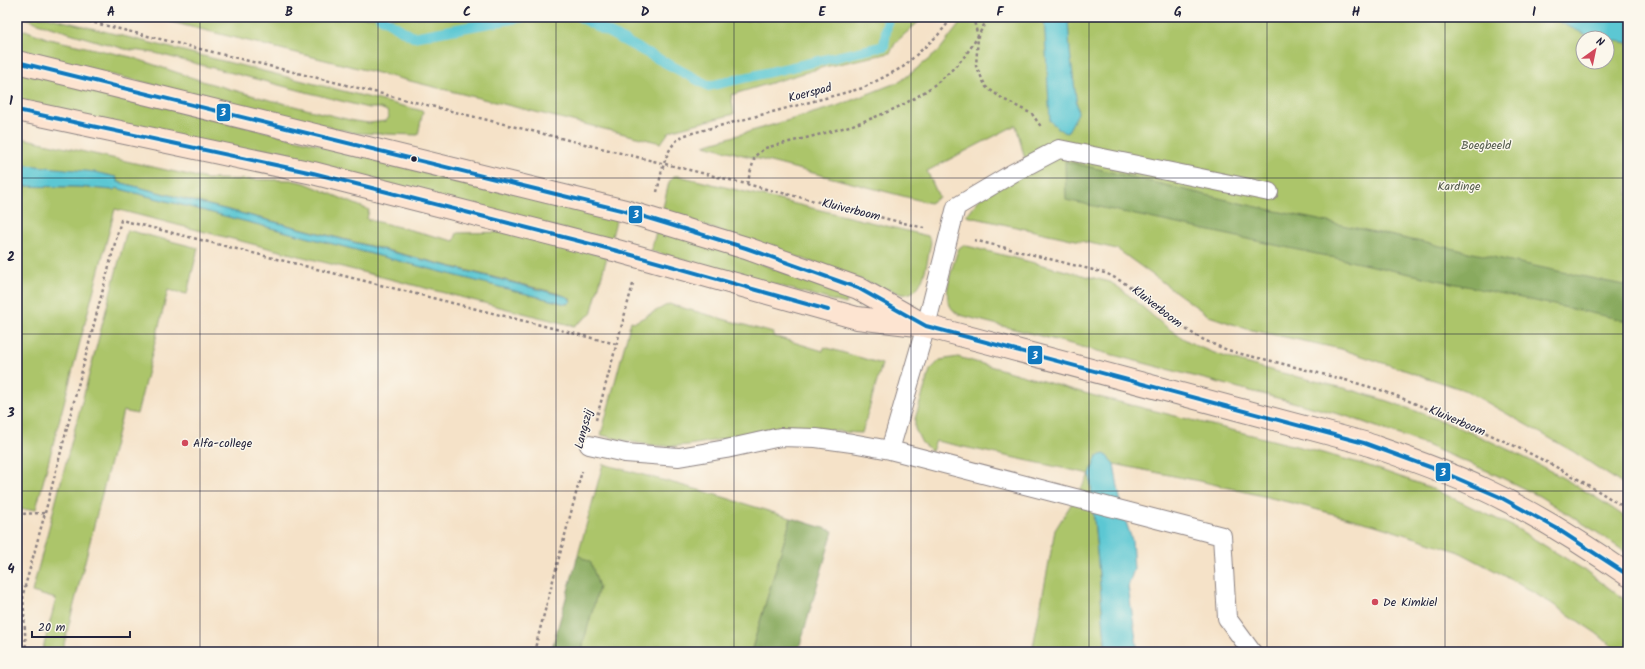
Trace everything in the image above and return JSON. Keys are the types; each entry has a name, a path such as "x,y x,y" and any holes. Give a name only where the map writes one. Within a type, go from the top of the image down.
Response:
{"main road":[{"path":"17,62 528,186 650,218 746,248 858,288 926,326"},
{"path":"17,110 249,161 314,173 640,257 857,318 926,326 1364,443 1423,464 1481,488 1537,517 1591,549 1628,575"}],"lane":[{"path":"890,450 926,326 956,207 1013,173 1059,149 1269,192"},
{"path":"589,445 625,453 679,457 726,450 760,441 787,438 816,438 852,443 890,450 1222,536 1227,618 1252,652"}],"path":[{"name":"Kluiverboom","path":"70,17 1105,273 1132,287 1175,322 1213,345 1372,387 1467,424 1559,469 1607,496 1628,510"},
{"name":"Koerspad","path":"664,164 673,144 678,138 685,134 863,88 903,67 938,35 953,17"},
{"path":"973,17 978,37 976,66 986,87 1003,99 1032,114 1059,149"},
{"path":"747,184 755,156 765,148 855,125 886,114 912,100 939,82 963,58 978,37 988,17"},
{"path":"650,218 664,164"},
{"path":"26,652 23,594 120,220 616,344"},
{"name":"Langszij","path":"534,652 640,257"},
{"path":"17,514 45,513"}],"green space":[{"path":"22,17 47,17 423,111 418,135 355,133 17,52 17,32 25,30 49,39 131,57 205,82 262,98 354,121 369,123 386,121 389,117 387,111 380,108 368,108 155,53 125,49 43,25"},
{"path":"151,17 714,17 725,21 806,17 924,17 896,42 890,53 824,67 731,95 734,114 676,129 669,132 661,143"},
{"name":"Kardinge","path":"965,17 1628,17 1628,488 1574,452 1467,391 1341,349 1247,329 1209,316 1117,249 966,216 981,197 1028,171 1016,125 927,171 939,197 930,203 704,145 837,106 901,81 938,52"},
{"path":"17,71 617,217 611,240 17,101"},
{"path":"17,137 207,179 291,180 305,183 369,210 367,219 454,241 457,233 511,232 607,257 591,314 574,326 115,209 36,509 17,510 17,186 78,187 114,190 116,188 562,303 568,304 571,299 560,294 118,182 116,177 17,164"},
{"path":"1065,161 1248,205 1628,286 1628,321 1066,200"},
{"path":"674,176 928,236 931,242 924,276 915,290 909,294 901,294 784,252 662,212 669,182"},
{"path":"657,228 697,240 848,296 846,304 651,251"},
{"path":"127,230 198,248 187,294 168,290 137,414 123,411 62,652 42,652 56,599 32,592"},
{"path":"963,245 1110,282 1168,328 1200,348 1231,359 1387,401 1450,424 1512,451 1572,483 1628,519 1628,554 1595,531 1539,496 1492,473 1419,442 1346,416 960,315 953,310 949,303 948,285 958,249"},
{"path":"669,304 773,333 773,336 823,351 824,347 882,364 862,433 792,427 766,430 701,443 677,446 633,442 601,435 631,321 635,322"},
{"path":"958,357 1095,396 1366,465 1429,487 1516,528 1586,571 1628,602 1628,652 1619,652 1596,633 1551,603 1505,576 1457,551 1375,525 1204,482 1114,464 1104,454 1090,474 936,441 932,451 922,443 915,429 915,419 930,370 940,360"},
{"path":"603,464 710,493 791,518 751,652 583,652 578,555"},
{"path":"1090,474 1106,652 1032,652 1055,530"},
{"path":"791,518 833,531 798,652 751,652"},
{"path":"578,555 591,563 599,587 583,644 583,652 551,652"}],"water":[{"path":"1044,17 1068,17 1070,52 1078,113 1067,133 1063,132 1050,121"},
{"path":"1555,17 1628,17 1628,43 1615,41 1615,30 1576,30 1561,23"},
{"path":"17,164 94,172 116,177 118,182 568,297 571,301 568,304 562,303 116,188 114,190 78,187 17,186"},
{"path":"1105,454 1114,464 1122,510 1132,540 1134,569 1128,587 1138,652 1106,652 1090,474 1097,456"}],"waterway":[{"path":"380,17 413,37 523,17"},
{"path":"580,17 709,86 884,46 888,17"}],"transit line":[{"name":"3","path":"17,62 625,211 746,248 858,288 926,326 1364,443 1438,470 1500,497 1556,528 1628,575"},
{"name":"3","path":"17,110 313,173 614,250 828,310"}],"place":[{"name":"Alfa-college","path":"185,443"},
{"name":"De Kimkiel","path":"1375,602"}],"park label":[{"name":"Boegbeeld","path":"1486,145"}]}
